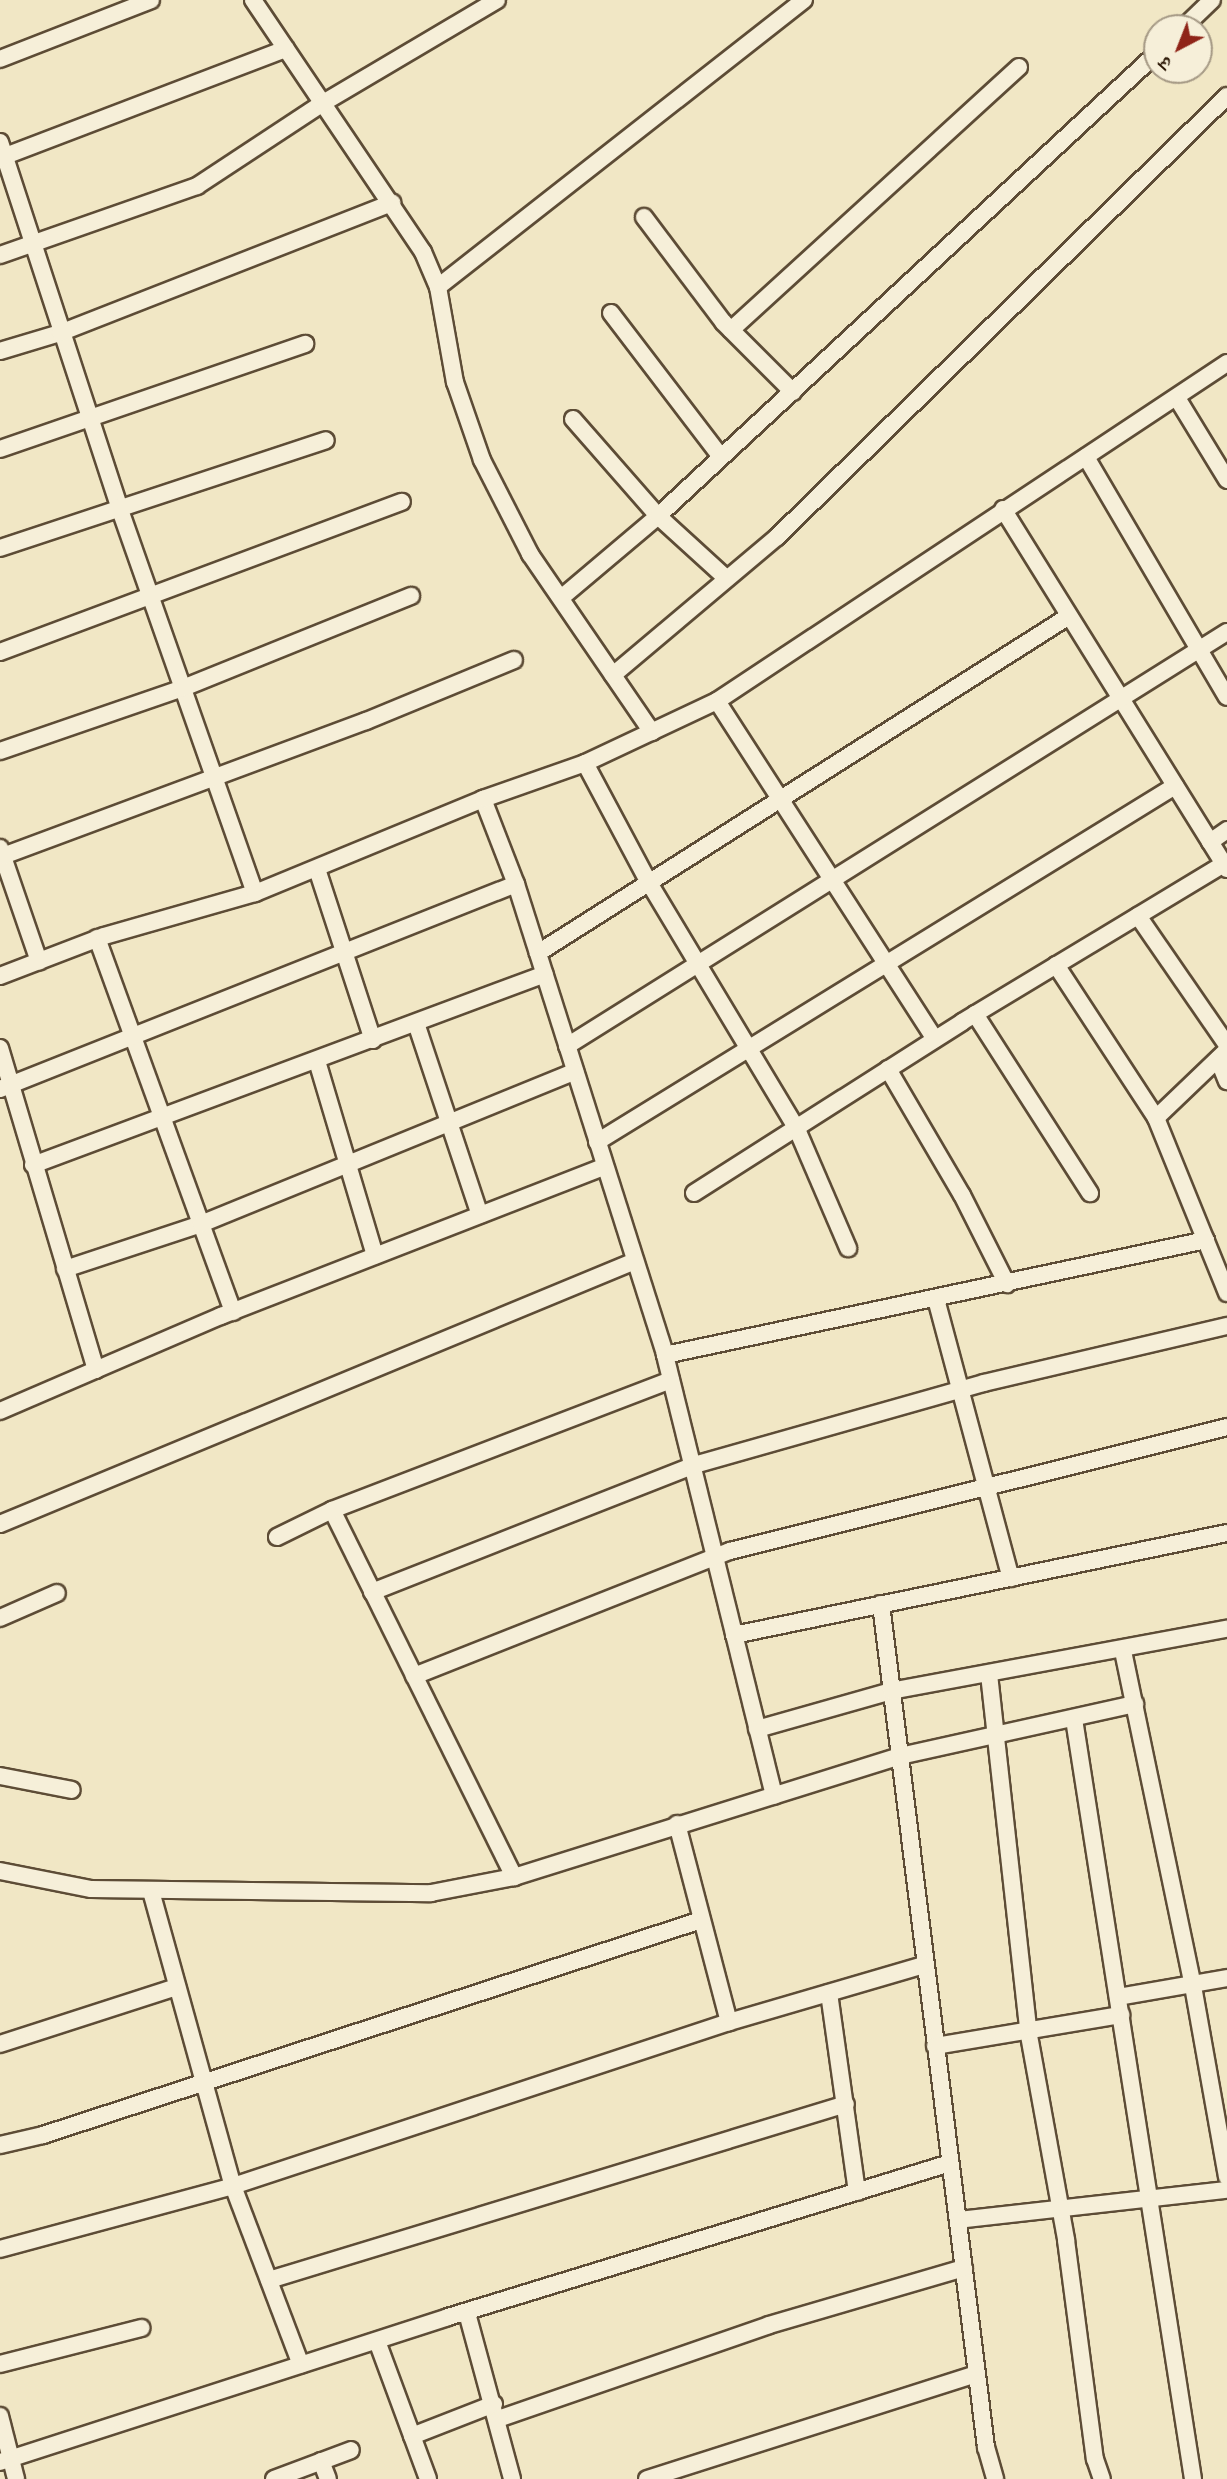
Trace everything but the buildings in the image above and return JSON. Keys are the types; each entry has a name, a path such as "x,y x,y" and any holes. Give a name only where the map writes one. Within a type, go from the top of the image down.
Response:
{"street":[{"path":"0,58 151,0"},
{"path":"253,0 423,252 438,287 455,382 482,460 530,554 652,732"},
{"path":"0,255 197,186 323,103 497,0"},
{"path":"438,287 804,0"},
{"path":"1198,14 1212,0"},
{"path":"255,893 119,507 2,152 286,50"},
{"path":"561,598 657,516 793,392 1143,66"},
{"path":"731,330 1019,67"},
{"path":"613,675 777,537 1227,96"},
{"path":"0,351 60,333 392,203"},
{"path":"644,217 731,330 793,392"},
{"path":"611,313 721,457"},
{"path":"0,449 90,422 305,344"},
{"path":"0,976 97,938 255,893 483,799 585,762 716,701 1227,363"},
{"path":"1177,398 1227,480"},
{"path":"573,419 657,516 727,579"},
{"path":"0,548 326,440"},
{"path":"1086,457 1227,697"},
{"path":"0,652 402,502"},
{"path":"694,1193 975,1014 1225,866 1003,509"},
{"path":"0,751 184,688 411,596"},
{"path":"538,953 1069,616"},
{"path":"567,1046 1122,702 1227,632"},
{"path":"39,961 1,852 366,721 514,660"},
{"path":"716,701 935,1039"},
{"path":"585,762 648,881 796,1127 848,1248"},
{"path":"597,1142 747,1047 1175,786"},
{"path":"483,799 516,884 665,1355 774,1796"},
{"path":"1210,842 1227,830"},
{"path":"317,869 373,1040"},
{"path":"4,1088 516,884"},
{"path":"1138,916 1224,1052 1227,1081"},
{"path":"97,938 233,1312"},
{"path":"1056,965 1156,1118 1227,1293"},
{"path":"33,1166 545,974"},
{"path":"975,1014 1090,1193"},
{"path":"416,1023 480,1215"},
{"path":"0,1048 4,1088 33,1166 96,1370"},
{"path":"1156,1118 1224,1052"},
{"path":"317,1061 374,1256"},
{"path":"888,1069 962,1195 1007,1284"},
{"path":"65,1269 201,1224 575,1072"},
{"path":"2,1404 96,1370 233,1312 605,1166"},
{"path":"665,1355 1206,1240"},
{"path":"0,1524 635,1261"},
{"path":"936,1299 964,1388 1011,1578"},
{"path":"372,1592 694,1465 964,1388 1227,1326"},
{"path":"277,1537 331,1510 671,1380"},
{"path":"414,1676 716,1555 988,1484 1227,1427"},
{"path":"331,1510 514,1877"},
{"path":"734,1635 1227,1533"},
{"path":"0,1618 57,1593"},
{"path":"880,1604 923,1965 986,2447 995,2479"},
{"path":"758,1729 891,1690 1124,1651 1227,1629"},
{"path":"1124,1651 1193,1986 1227,2176"},
{"path":"989,1674 1028,2030 1060,2206 1095,2459 1102,2479"},
{"path":"0,1871 91,1889 431,1893 514,1877 900,1756 996,1738 1135,1704"},
{"path":"1074,1719 1147,2200 1193,2479"},
{"path":"0,1776 72,1790"},
{"path":"677,1824 729,2022"},
{"path":"151,1891 233,2186 301,2365"},
{"path":"0,2145 701,1920"},
{"path":"0,2249 233,2186 729,2022 923,1965"},
{"path":"1118,1997 1227,1978"},
{"path":"0,2044 177,1987"},
{"path":"829,1993 857,2192"},
{"path":"935,2046 1121,2015"},
{"path":"268,2280 846,2104"},
{"path":"5,2461 377,2340 950,2164"},
{"path":"958,2220 1060,2206 1147,2200 1227,2190"},
{"path":"412,2435 496,2412 769,2325 964,2268"},
{"path":"467,2312 512,2479"},
{"path":"0,2364 141,2328"},
{"path":"377,2340 428,2479"},
{"path":"647,2479 977,2374"},
{"path":"0,2416 5,2461 16,2479"},
{"path":"274,2479 351,2450"},
{"path":"321,2461 328,2479"}]}
